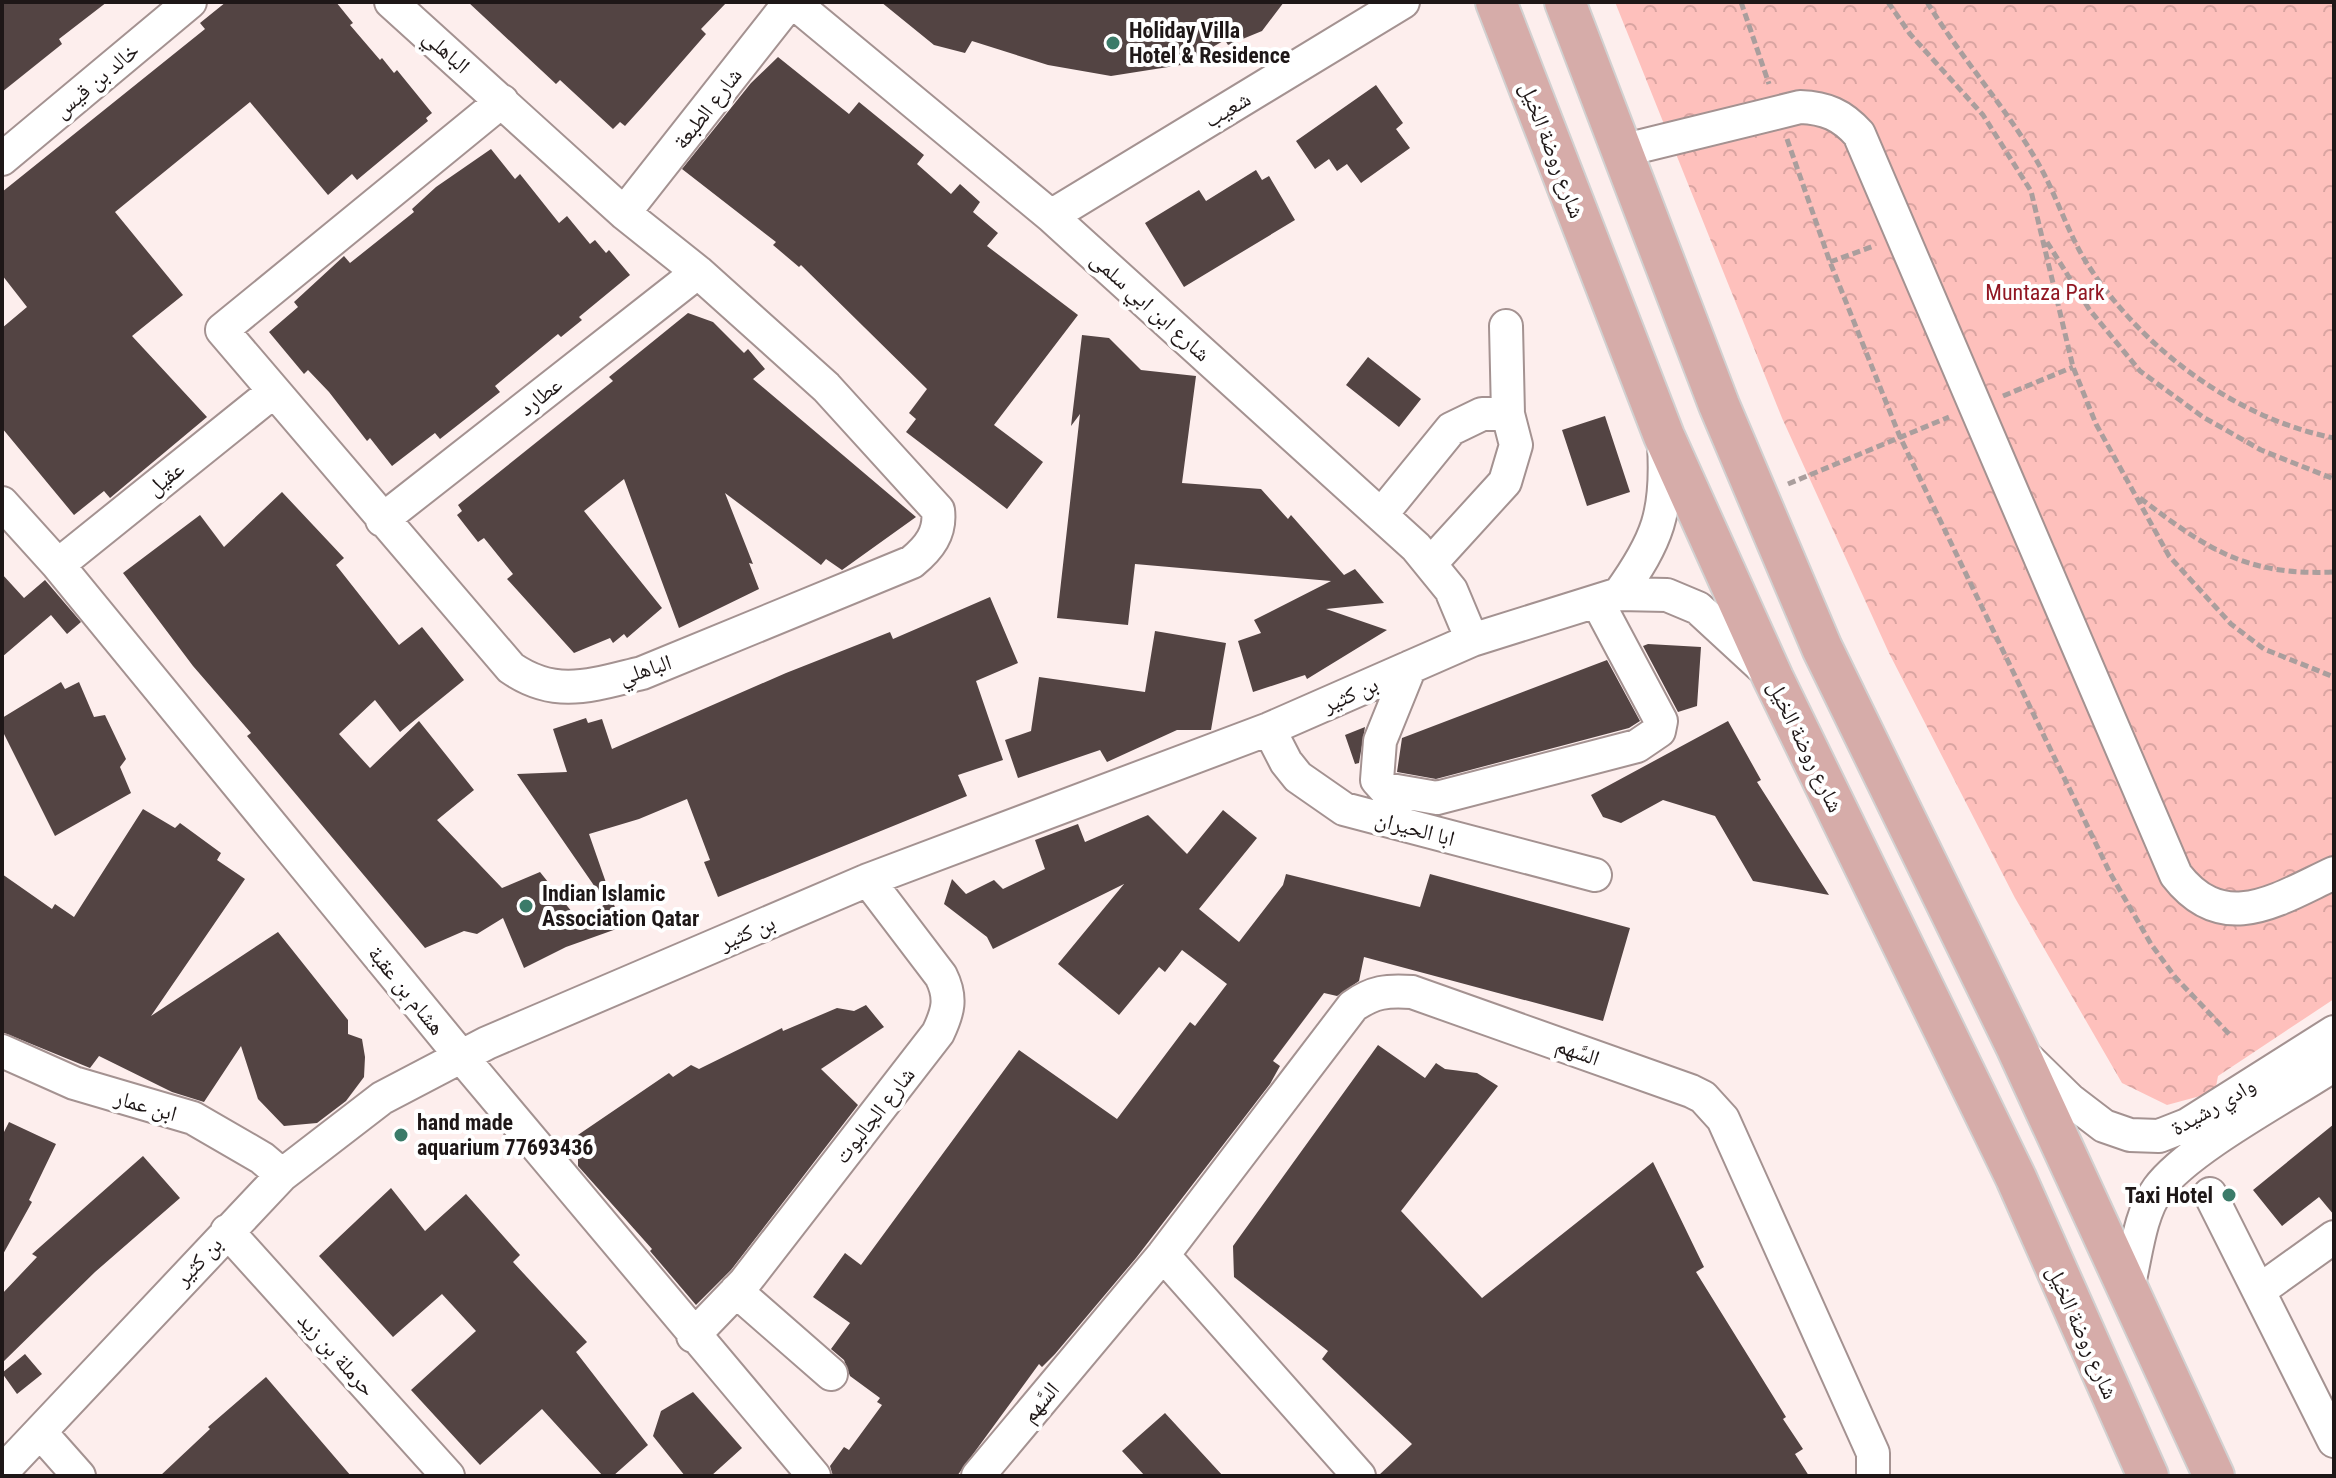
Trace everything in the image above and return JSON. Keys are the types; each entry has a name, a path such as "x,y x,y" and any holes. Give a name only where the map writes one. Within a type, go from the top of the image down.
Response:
{"main road":[{"name":"شارع روضة الخيل","path":"1496,2 1664,436 1773,678 2016,1178 2148,1476"},
{"path":"1565,2 1757,496 1822,648 2016,1046 2214,1476"},
{"path":"2126,1431 2135,1476"}],"street":[{"name":"خالد بن قيس","path":"2,159 190,2"},
{"name":"الباهلي","path":"391,2 502,101 624,213 698,272 826,387 938,510 936,532 928,549 912,562 642,673 595,684 548,688 511,668 222,330 502,101"},
{"name":"شارع الطبعة","path":"624,213 792,2"},
{"name":"شارع ابن ابي سلمى","path":"792,2 1051,216 1432,562 1451,590 1472,640"},
{"name":"شعيب","path":"1051,216 1403,2"},
{"path":"1621,151 1778,112 1817,107 1847,121 1859,134 2172,867 2186,888 2216,907 2250,909 2334,873"},
{"name":"عطارد","path":"382,520 698,272"},
{"path":"1432,562 1505,482 1516,445 1508,414 1506,326"},
{"name":"عقيل","path":"58,565 273,392"},
{"path":"1381,515 1451,429 1482,414 1508,414"},
{"path":"1410,667 1380,741 1377,780 1385,789 1437,798 1637,746 1659,731 1661,721 1608,597 1647,555 1664,508 1664,436"},
{"name":"هشام بن عقبة","path":"2,503 58,565 693,1336 814,1476"},
{"name":"بن كثير","path":"2,1472 282,1175 382,1098 460,1055 868,880 1269,729 1472,640 1608,597 1667,595 1698,608 1773,678"},
{"name":"ابا الحيران","path":"1269,729 1286,762 1298,777 1344,809 1595,875"},
{"name":"شارع الجالبوت","path":"693,1336 736,1291 938,1033 948,1011 946,987 941,976 868,880"},
{"name":"السَّهم","path":"978,1476 1163,1255 1353,1006 1370,994 1412,992 1691,1091 1714,1107 1723,1119 1873,1453 1873,1476"},
{"name":"وادي رشيدة","path":"2016,1046 2070,1100 2104,1126 2130,1135 2159,1136 2187,1125 2333,1034"},
{"name":"ابن عمار","path":"4,1058 74,1083 193,1118 262,1158 282,1175"},
{"name":"وادي رشيدة","path":"2128,1288 2148,1208 2159,1188 2200,1152 2334,1065"},
{"path":"2210,1194 2334,1441"},
{"name":"حرملة بن زيد","path":"227,1231 448,1476"},
{"path":"2260,1290 2334,1237"},
{"path":"1163,1255 1359,1476"},
{"path":"736,1291 831,1374"},
{"path":"40,1432 79,1476"}],"path":[{"path":"1741,2 1830,262 1900,437 2129,909 2175,977 2231,1036"},
{"path":"1888,2 1910,34 1983,115 2013,158 2031,191 2073,367 2096,424 2169,556 2231,624 2264,649 2334,677"},
{"path":"1927,2 1961,56 2000,103 2056,196 2086,261 2121,307 2191,374 2223,396 2306,432 2334,438"},
{"path":"1830,262 1902,235"},
{"path":"2044,238 2089,309 2140,371 2203,417 2261,450 2334,479"},
{"path":"1757,496 2073,367"},
{"path":"2138,497 2194,539 2242,564 2298,574 2334,572"}],"green space":[{"name":"Muntaza Park","path":"1615,2 2334,2 2334,999 2218,1076 2215,1092 2167,1105 2122,1083 2015,898 1889,653 1782,418"}],"building":[{"path":"2,2 107,2 59,39 62,44 2,92"},
{"path":"226,2 336,2 353,23 350,25 380,60 382,58 394,73 397,70 432,113 426,118 428,121 357,180 352,174 328,195 250,102 115,212 183,295 132,336 207,417 110,498 104,491 74,515 2,428 2,328 27,307 2,275 2,192 205,29 200,23"},
{"path":"468,2 727,2 701,29 706,34 644,105 625,126 620,122 613,129 560,80 556,84"},
{"name":"Holiday Villa Hotel & Residence","path":"881,2 1284,2 1262,31 1228,45 1225,40 1181,65 1111,76 1048,65 972,41 965,53 934,45"},
{"path":"778,57 849,114 859,102 924,155 917,164 951,194 960,184 980,202 973,212 998,233 987,246 1078,315 994,425 1043,462 1007,509 906,432 916,419 909,413 927,389 801,265 799,267 773,245 776,242 682,169 751,83"},
{"path":"1376,85 1403,123 1396,129 1410,148 1361,183 1347,164 1337,171 1329,159 1315,169 1296,141"},
{"path":"491,149 515,179 520,174 559,223 567,216 590,244 595,240 606,253 609,250 630,275 579,317 582,320 561,337 558,334 495,386 500,392 440,439 435,433 392,466 370,438 367,441 329,392 308,370 304,374 269,332 298,307 294,302 344,256 350,263 414,212 412,209 436,187"},
{"path":"1256,170 1262,180 1269,176 1295,220 1184,287 1145,223 1199,190 1206,201"},
{"path":"688,313 713,322 744,353 748,349 765,369 753,379 916,517 842,570 826,559 821,565 725,493 753,564 749,563 759,589 679,628 624,479 584,511 662,608 627,638 624,634 613,643 610,638 574,653 507,579 513,574 484,538 478,542 457,515 462,511 458,505 613,381 609,377"},
{"path":"1082,335 1109,338 1141,370 1196,376 1182,483 1261,489 1288,519 1291,515 1344,575 1355,569 1384,603 1326,609 1387,630 1307,679 1305,675 1253,692 1238,641 1261,633 1254,620 1331,581 1135,564 1128,625 1057,618 1080,414 1071,426"},
{"path":"1368,357 1421,399 1399,427 1346,385"},
{"path":"1605,416 1630,492 1587,506 1562,430"},
{"path":"282,492 344,558 336,565 399,645 422,627 464,680 400,732 375,700 339,734 370,768 419,721 474,790 437,820 502,888 540,872 580,922 612,899 622,927 566,947 524,968 503,918 477,934 464,931 425,948 247,736 251,733 193,666 123,573 200,515 224,547"},
{"path":"2,574 24,598 45,580 81,622 67,634 51,615 2,657"},
{"path":"990,597 1018,663 976,681 1003,760 958,775 967,796 718,897 704,862 710,860 687,799 639,819 589,834 611,897 604,900 517,774 567,772 553,729 586,718 588,723 602,719 612,749 786,673 890,632 893,639"},
{"path":"1155,631 1226,643 1211,730 1177,730 1107,762 1100,750 1018,778 1005,740 1031,731 1039,677 1145,692"},
{"path":"1643,646 1701,647 1697,706 1678,712"},
{"path":"1607,660 1640,721 1629,728 1436,779 1397,772 1402,738"},
{"path":"61,682 65,689 79,682 94,717 105,715 126,759 120,767 131,793 55,836 2,730 2,718"},
{"path":"1728,721 1761,780 1757,782 1829,895 1753,881 1715,816 1663,800 1621,823 1603,817 1591,795"},
{"path":"1365,727 1359,763 1355,764 1345,735"},
{"path":"143,809 175,828 180,823 221,853 217,860 245,879 151,1016 278,932 348,1020 348,1034 362,1039 364,1077 346,1101 317,1123 284,1126 258,1099 241,1046 204,1102 172,1092 99,1056 90,1068 2,1032 2,874 52,909 55,904 74,917"},
{"path":"1223,810 1257,838 1199,909 1239,942 1283,885 1286,874 1420,907 1430,874 1630,928 1603,1021 1364,957 1359,981 1337,996 1324,993 1273,1061 1280,1066 1270,1084 1136,1258 1055,1354 1042,1367 1039,1364 957,1476 833,1476 830,1466 844,1447 849,1450 882,1405 877,1402 880,1398 850,1376 844,1360 831,1349 850,1323 813,1297 845,1253 861,1265 1019,1050 1117,1119 1190,1022 1195,1026 1227,984 1182,950 1165,972 1159,967 1119,1015 1058,964 1124,884 993,949 987,937 944,904 952,879 966,894 994,880 1003,889 1045,869 1035,840 1078,824 1085,842 1148,815 1187,854"},
{"path":"866,1005 884,1027 821,1069 858,1105 731,1270 696,1305 650,1251 652,1249 578,1166 578,1147 572,1139 669,1073 673,1077 691,1065 699,1069 782,1028 783,1031 837,1008 854,1011"},
{"path":"1378,1045 1425,1078 1436,1063 1445,1069 1477,1073 1498,1086 1401,1211 1482,1298 1653,1162 1704,1267 1696,1272 1786,1417 1783,1419 1803,1449 1795,1454 1809,1476 1378,1476 1412,1444 1322,1359 1328,1351 1234,1277 1233,1246"},
{"path":"9,1122 56,1144 29,1200 32,1202 2,1256 2,1136"},
{"path":"2334,1124 2334,1215 2319,1197 2282,1226 2253,1190"},
{"path":"143,1156 180,1198 95,1272 2,1363 2,1294 37,1257 32,1254"},
{"path":"391,1188 425,1231 466,1194 520,1255 513,1262 587,1342 576,1352 648,1445 613,1476 603,1476 542,1409 480,1465 411,1390 476,1331 442,1294 393,1337 319,1256"},
{"path":"25,1354 42,1374 17,1394 2,1373"},
{"path":"266,1377 351,1476 160,1476 210,1429 208,1427"},
{"path":"693,1392 742,1448 711,1476 685,1476 653,1436 661,1411"},
{"path":"1165,1413 1223,1476 1145,1476 1122,1451"}],"place":[{"name":"Holiday Villa Hotel & Residence","path":"1113,43"},
{"name":"Indian Islamic Association Qatar","path":"526,906"},
{"name":"hand made aquarium 77693436","path":"401,1135"},
{"name":"Taxi Hotel","path":"2229,1195"}]}
